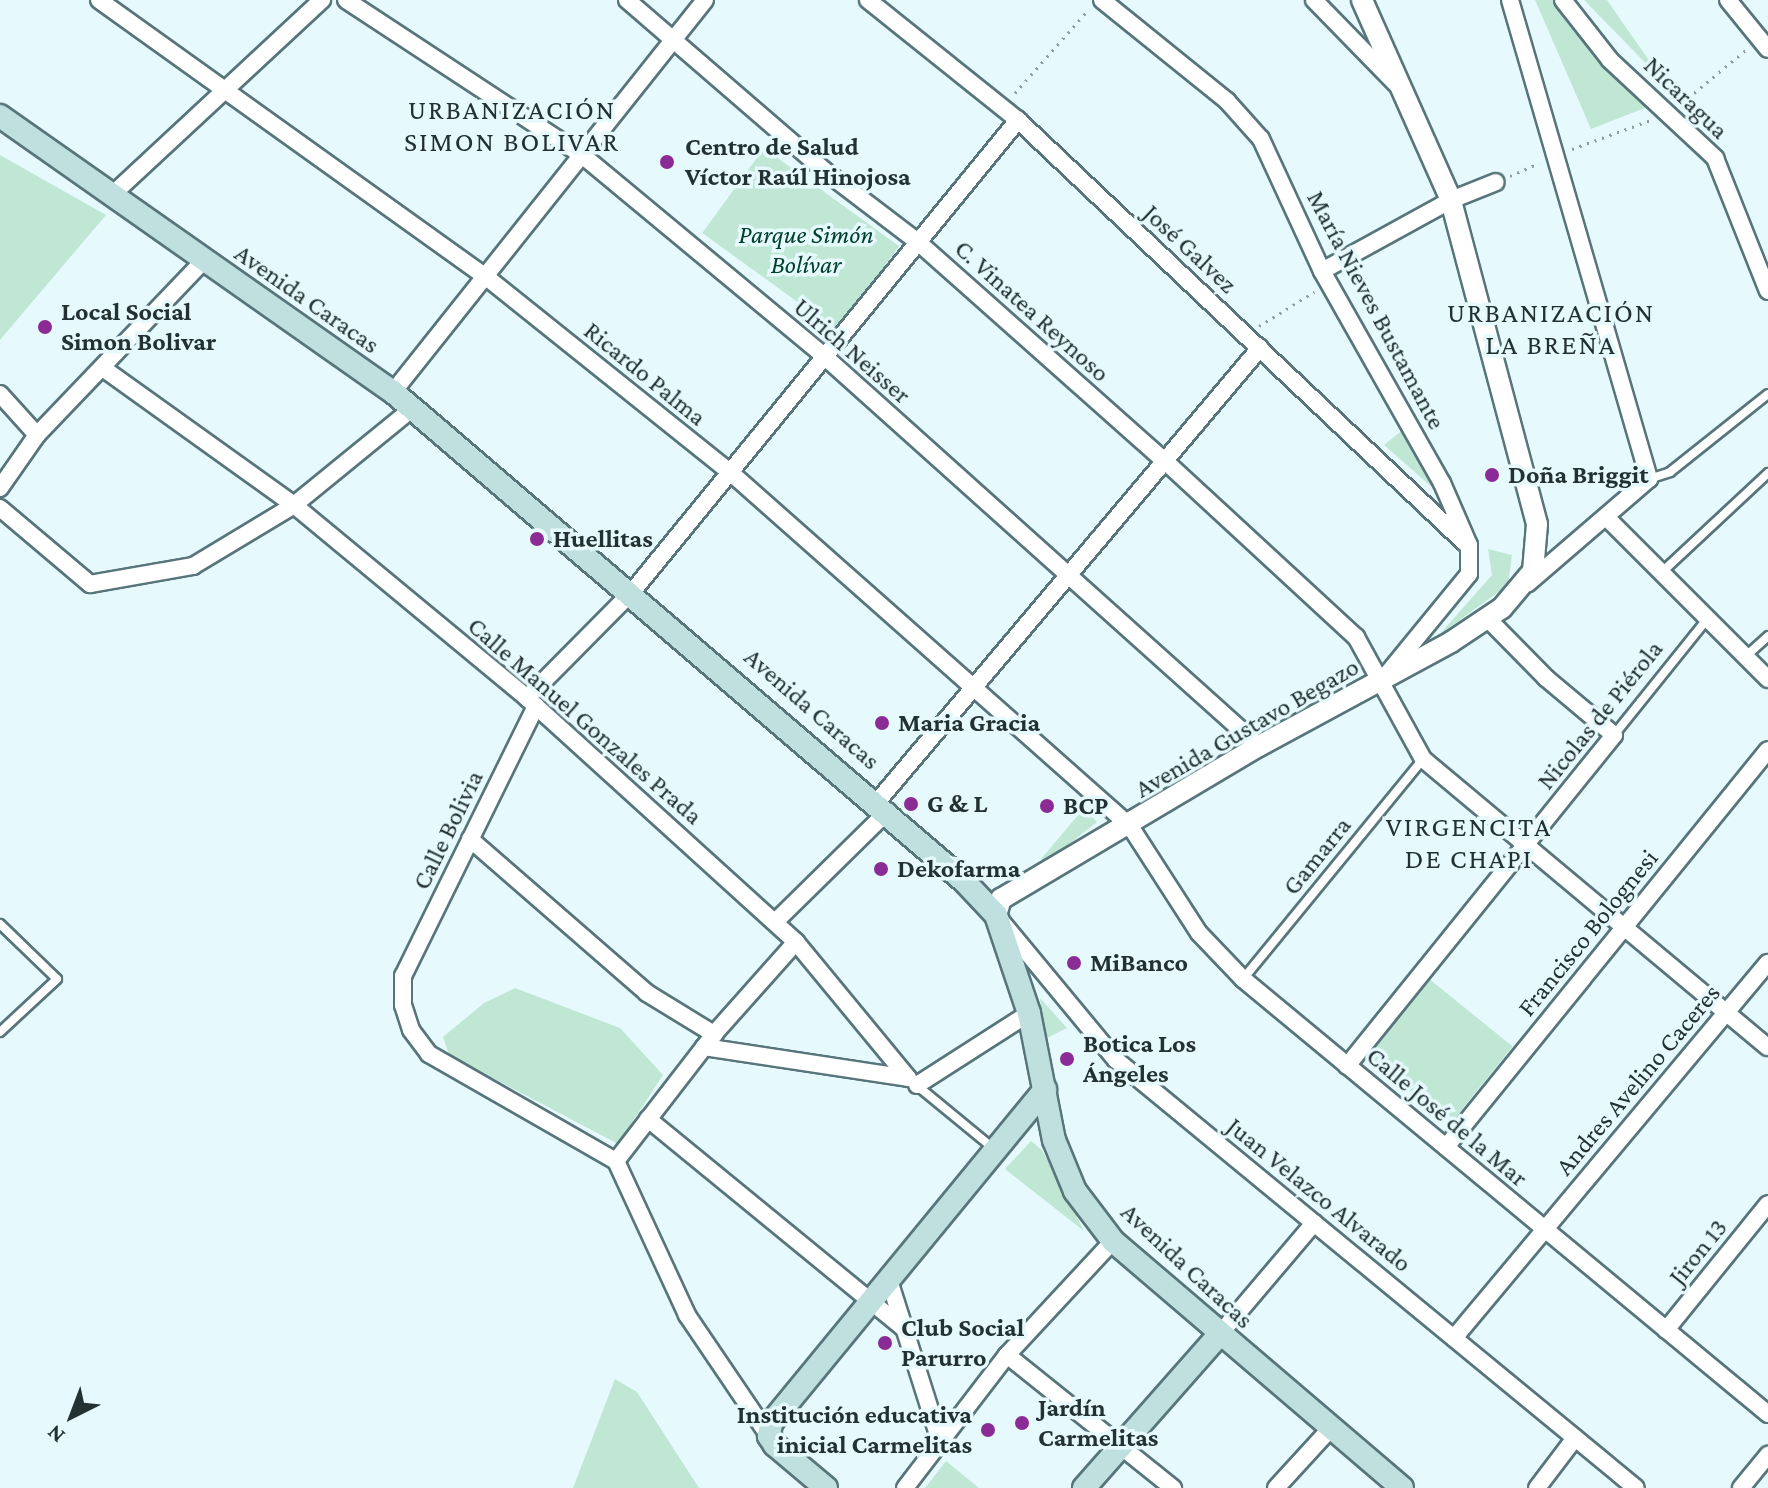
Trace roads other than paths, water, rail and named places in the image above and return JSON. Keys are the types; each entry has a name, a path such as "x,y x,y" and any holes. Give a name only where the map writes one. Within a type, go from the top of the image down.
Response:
{"main road":[{"name":"Avenida Caracas","path":"0,116 413,408 882,806 996,915 1029,1013 1054,1140 1075,1191 1113,1241 1219,1335 1402,1488"},
{"path":"826,1488 769,1436 773,1419 1045,1089"},
{"path":"1084,1488 1117,1444 1219,1335"}],"street":[{"name":"Ricardo Palma","path":"99,0 485,276 730,472 1130,826"},
{"path":"112,195 322,0"},
{"name":"Ulrich Neisser","path":"346,0 582,155 824,356 1259,746"},
{"name":"C. Vinatea Reynoso","path":"627,0 672,42 918,242 1165,461 1356,637 1423,759"},
{"path":"393,392 705,0"},
{"name":"José Galvez","path":"868,0 1018,120 1469,545"},
{"name":"María Nieves Bustamante","path":"1100,0 1246,118 1261,139 1325,277 1442,483 1469,545"},
{"path":"1314,0 1402,90"},
{"path":"1362,0 1451,200 1537,524 1538,557 1527,584"},
{"path":"1510,0 1649,479 1527,584"},
{"name":"Nicaragua","path":"1563,0 1610,60 1715,158 1768,291"},
{"path":"1728,0 1764,44"},
{"name":"Calle Bolivia","path":"616,1161 429,1054 411,1030 403,1005 403,976 532,702 632,592 1018,120"},
{"path":"1325,277 1451,200 1496,182"},
{"path":"0,488 37,435 104,369 203,261"},
{"path":"775,922 882,806 974,687 1260,348"},
{"name":"Calle Manuel Gonzales Prada","path":"104,369 294,505 532,702 796,942 913,1082"},
{"path":"0,394 37,435"},
{"path":"0,508 90,584 193,566 294,505 413,408"},
{"path":"1606,517 1768,679"},
{"path":"1382,680 1469,574 1469,545"},
{"name":"Avenida Gustavo Begazo","path":"996,915 1001,899 1130,826 1259,746 1488,619 1527,584"},
{"path":"1488,619 1546,678 1614,735"},
{"name":"Nicolas de Piérola","path":"1347,1066 1614,735"},
{"name":"Francisco Bolognesi","path":"1446,1147 1768,750"},
{"path":"1423,759 1768,1047"},
{"name":"Calle José de la Mar","path":"1130,826 1199,933 1243,979 1768,1414"},
{"path":"470,839 647,993 709,1040 913,1082 1029,1013"},
{"name":"Juan Velazco Alvarado","path":"996,915 1116,1060 1636,1488"},
{"path":"769,1436 687,1315 616,1161 709,1040 796,942"},
{"name":"Andres Avelino Caceres","path":"1454,1338 1768,963"},
{"path":"648,1119 903,1328"},
{"name":"Jiron 13","path":"1666,1330 1768,1204"},
{"path":"1219,1335 1314,1223"},
{"path":"905,1488 1007,1355 1113,1241"},
{"path":"888,1277 940,1441"},
{"path":"1007,1355 1173,1488"},
{"path":"1276,1488 1330,1429"},
{"path":"1537,1488 1575,1438"},
{"path":"1741,1488 1768,1455"}],"lane":[{"path":"1649,479 1670,472 1768,394"},
{"path":"1662,572 1768,473"},
{"name":"Nicolas de Piérola","path":"1614,735 1708,618"},
{"path":"1746,657 1768,636"},
{"name":"Gamarra","path":"1243,979 1423,759"},
{"path":"0,924 57,979 0,1032"},
{"name":"Calle Manuel Gonzales Prada","path":"913,1082 997,1151"}],"place":[{"name":"Centro de Salud Víctor Raúl Hinojosa","path":"667,162"},
{"name":"Local Social Simon Bolivar","path":"45,327"},
{"name":"Doña Briggit","path":"1492,475"},
{"name":"Huellitas","path":"537,539"},
{"name":"Maria Gracia","path":"882,723"},
{"name":"G & L","path":"911,804"},
{"name":"BCP","path":"1047,806"},
{"name":"Dekofarma","path":"881,869"},
{"name":"MiBanco","path":"1074,963"},
{"name":"Botica Los Ángeles","path":"1067,1059"},
{"name":"Club Social Parurro","path":"885,1343"},
{"name":"Jardín Carmelitas","path":"1022,1423"},
{"name":"Institución educativa inicial Carmelitas","path":"988,1430"}],"district":[{"name":"URBANIZACIÓN SIMON BOLIVAR","path":"512,126"},
{"name":"URBANIZACIÓN LA BREÑA","path":"1551,329"},
{"name":"VIRGENCITA DE CHAPI","path":"1469,843"}],"park label":[{"name":"Parque Simón Bolívar","path":"806,250"}]}
